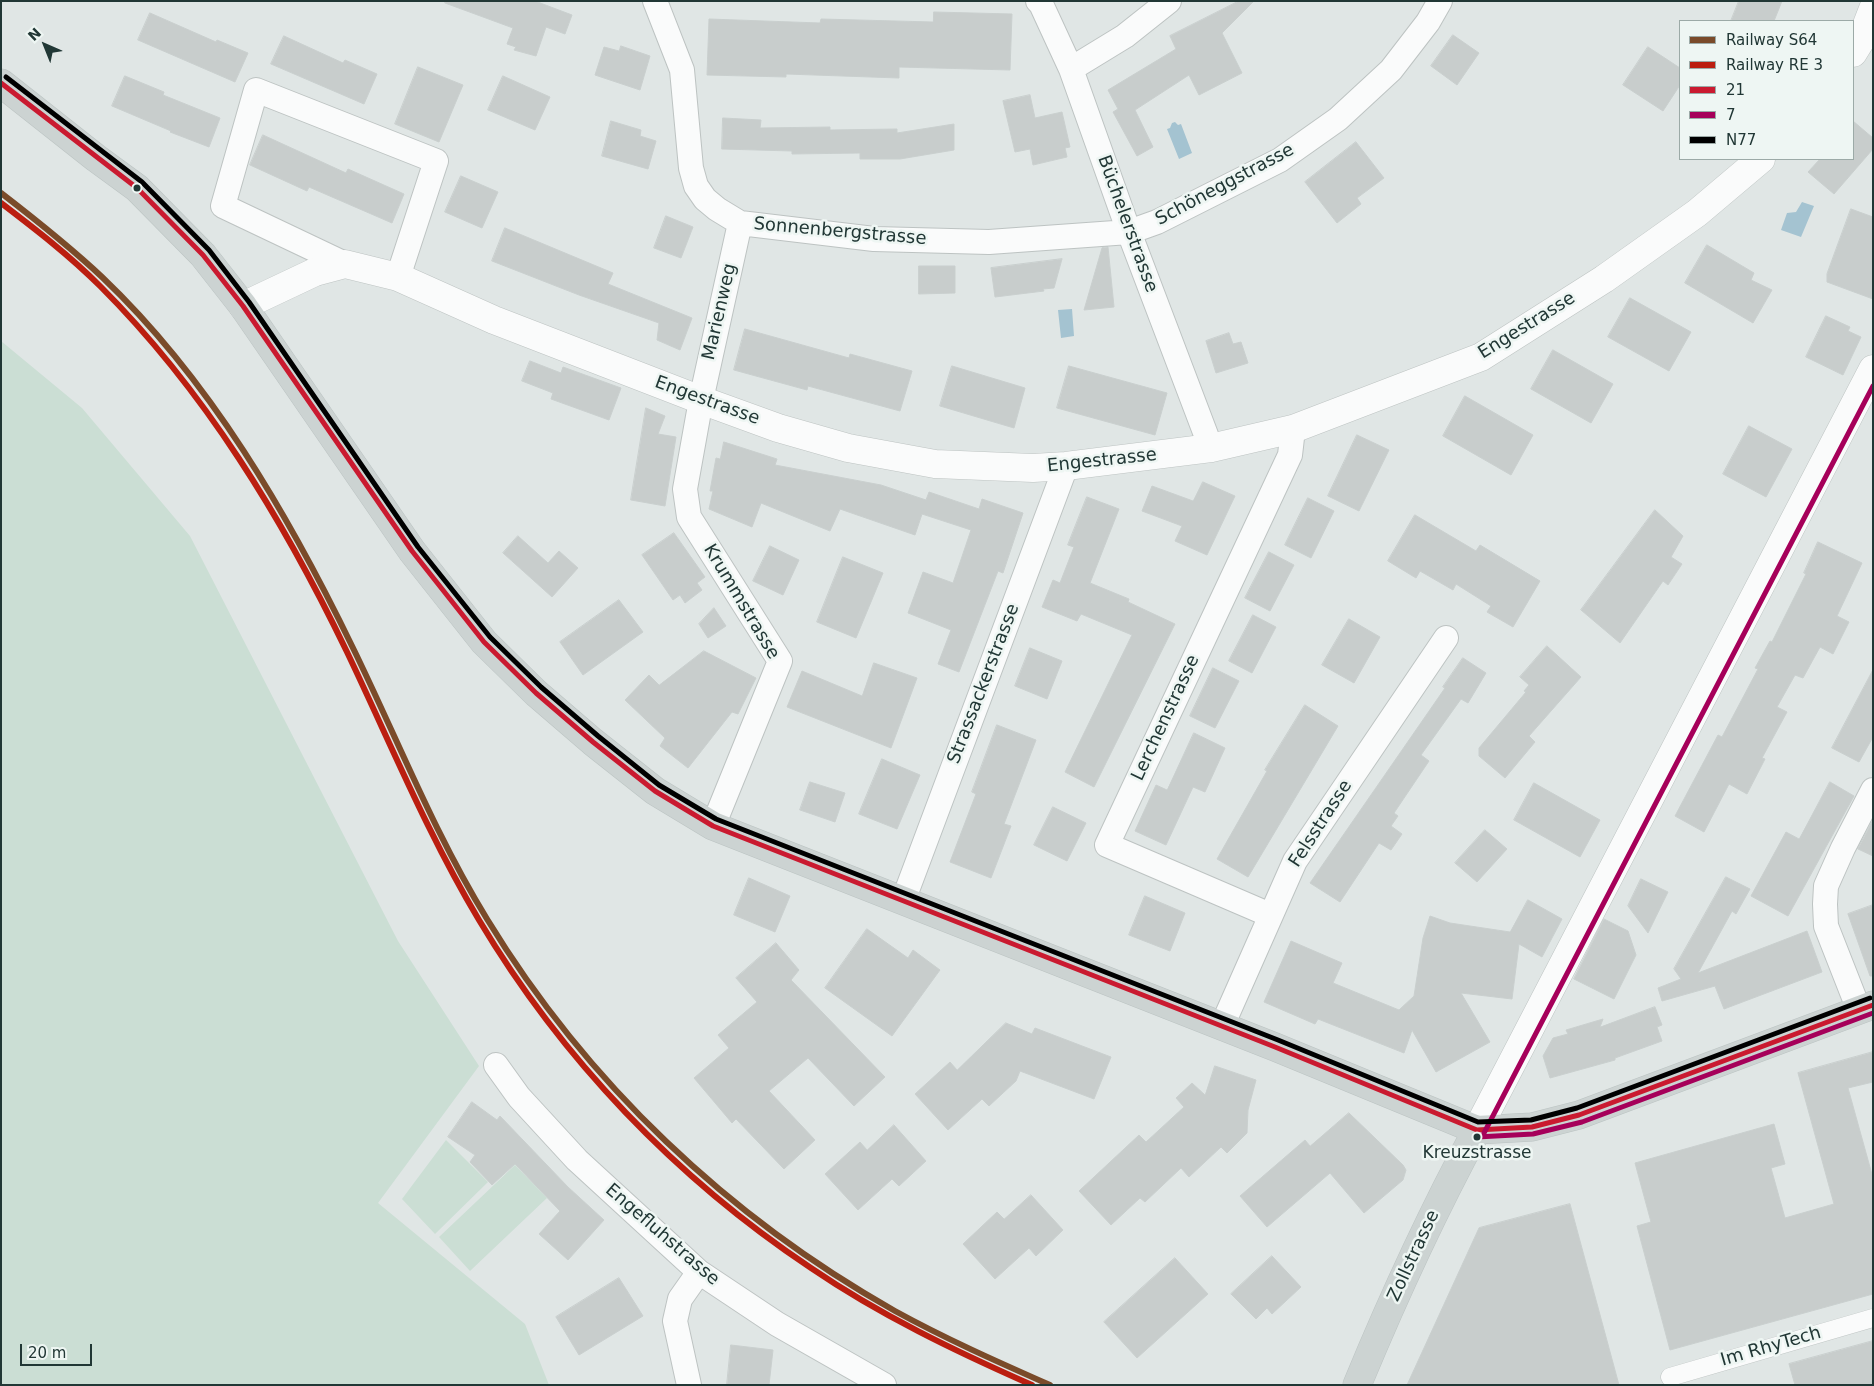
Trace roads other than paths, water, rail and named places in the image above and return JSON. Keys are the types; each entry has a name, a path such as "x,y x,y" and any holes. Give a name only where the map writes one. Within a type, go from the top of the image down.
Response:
{"main road":[{"path":"1,83 137,188 203,255 243,306 412,551 484,642 536,692 593,742 655,791 713,826 1222,1026 1477,1130 1532,1127 1579,1115 1866,1008"},
{"name":"Zollstrasse","path":"1357,1385 1397,1289 1449,1182 1477,1130"}],"street":[{"name":"Sonnenbergstrasse","path":"655,1 682,70 691,168 696,186 705,199 740,223 874,239 989,242 1129,232"},
{"name":"Büchelerstrasse","path":"1038,1 1071,70 1129,232 1211,448"},
{"path":"1071,70 1125,36 1169,1"},
{"name":"Schöneggstrasse","path":"1129,232 1157,222 1280,160 1338,119 1391,70 1428,22 1440,1"},
{"path":"1854,51 1861,40 1873,9"},
{"name":"Engestrasse","path":"398,277 436,161 256,90 223,206 345,264 398,277 494,320 701,400 778,428 848,448 936,464 1033,468 1066,466 1211,448 1293,428 1481,357 1604,279 1697,212 1760,160"},
{"name":"Marienweg","path":"701,400 740,223"},
{"name":"Engestrasse","path":"243,306 315,272 345,264"},
{"path":"1477,1130 1873,369"},
{"name":"Krummstrasse","path":"701,400 685,489 689,517 780,661 713,826"},
{"name":"Lerchenstrasse","path":"1270,915 1106,845 1290,455 1293,428"},
{"name":"Strassackerstrasse","path":"903,901 1066,466"},
{"name":"Felsstrasse","path":"1222,1026 1295,861 1446,638"},
{"path":"1866,1008 1826,926 1825,904 1826,886 1873,790"},
{"name":"Engefluhstrasse","path":"496,1065 519,1097 577,1160 699,1272 777,1324 884,1385"},
{"path":"689,1385 675,1321 680,1299 699,1272"},
{"name":"Im RhyTech","path":"1670,1376 1873,1318"}],"water":[{"path":"1175,122 1178,125 1181,124 1192,153 1179,159 1167,129"},
{"path":"1802,202 1814,206 1801,237 1781,230 1787,213 1796,212"},
{"path":"1072,309 1074,336 1061,338 1058,310"}],"rail line":[{"name":"S64","path":"1,193 53,234 102,277 141,317 212,404 244,451 302,548 353,648 433,819 487,919 526,979 569,1036 616,1090 666,1141 719,1189 775,1233 834,1274 914,1321 972,1350 1050,1385"}],"place":[{"name":"Kreuzstrasse","path":"1477,1137"}]}
